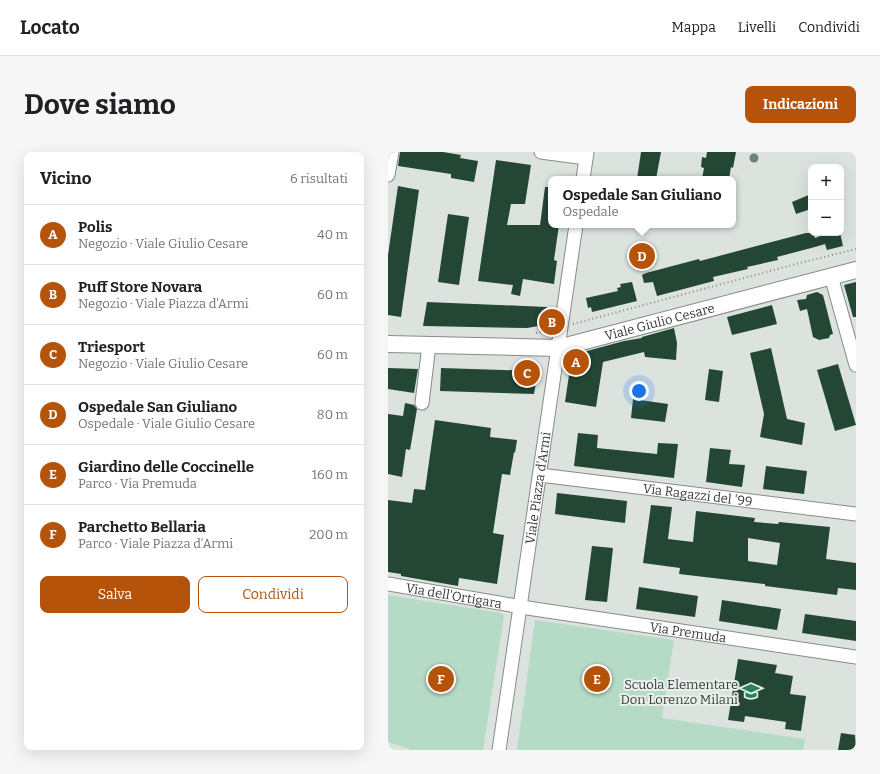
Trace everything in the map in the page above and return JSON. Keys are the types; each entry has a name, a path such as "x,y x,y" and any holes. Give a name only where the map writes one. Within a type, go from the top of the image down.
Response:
{"main road":[{"name":"Viale Giulio Cesare","path":"388,344 558,348 856,270"}],"street":[{"path":"388,175 392,152"},
{"path":"541,152 587,155 584,176"},
{"name":"Viale Piazza d'Armi","path":"499,750 576,228"},
{"path":"831,276 856,365"},
{"path":"422,403 429,345"},
{"name":"Via Ragazzi del '99","path":"540,476 856,514"},
{"name":"Via dell'Ortigara","path":"388,584 520,607"},
{"name":"Via Premuda","path":"520,607 856,657"}],"path":[{"path":"573,324 856,249"}],"green space":[{"path":"388,595 501,613 504,616 483,750 412,750 388,742"},
{"path":"535,620 674,640 662,718 805,739 803,750 517,750"}],"building":[{"path":"400,152 443,152 461,155 460,158 478,161 474,182 451,178 451,174 398,166"},
{"path":"641,152 661,152 657,176 637,176"},
{"path":"707,152 736,152 733,168 731,167 730,176 703,176 704,168 701,167 702,157 706,158"},
{"path":"496,160 531,165 525,204 511,204 507,225 540,225 545,187 548,187 548,228 559,228 554,260 557,261 554,284 523,279 520,296 511,294 513,285 478,281"},
{"path":"398,186 419,190 401,317 388,315 388,255"},
{"path":"808,195 808,210 796,214 792,202"},
{"path":"448,214 469,217 459,285 438,282"},
{"path":"806,233 808,233 808,236 814,236 815,238 820,236 841,236 843,246 827,250 825,244 777,257 778,260 747,267 748,269 713,277 714,281 657,296 653,282 644,283 642,275 646,273 699,259 700,261"},
{"path":"632,282 637,301 592,312 591,307 588,308 586,298 618,291 617,288 621,287 620,284"},
{"path":"856,282 856,317 853,317 844,285"},
{"path":"817,292 823,295 833,334 830,335 829,338 819,340 813,337 807,309 800,311 797,300 806,299 807,295"},
{"path":"427,302 547,307 544,325 527,328 423,326"},
{"path":"772,305 777,324 732,335 727,317"},
{"path":"674,328 677,343 676,360 645,357 644,352 603,362 596,407 565,402 572,355 624,341 642,338"},
{"path":"771,348 787,419 805,423 802,445 760,437 764,414 750,353"},
{"path":"838,364 856,425 835,431 817,370"},
{"path":"388,368 418,369 414,393 388,389"},
{"path":"441,368 538,371 534,394 440,391"},
{"path":"709,369 723,371 719,402 705,400"},
{"path":"633,399 668,404 665,422 631,418"},
{"path":"405,403 414,405 417,409 410,450 406,449 402,477 388,474 388,414 403,416"},
{"path":"435,420 491,428 490,437 517,440 510,475 502,474 493,533 504,535 497,584 459,578 458,586 401,576 401,574 388,572 388,500 412,503 414,489 425,490"},
{"path":"578,433 598,435 597,448 657,454 658,443 678,444 674,478 574,466"},
{"path":"710,448 731,450 729,464 745,465 742,487 706,482"},
{"path":"766,466 807,471 804,494 763,489"},
{"path":"557,493 627,501 625,523 555,514"},
{"path":"651,505 672,507 668,539 693,542 696,511 755,518 754,522 778,524 779,522 830,527 826,559 856,563 856,590 838,588 837,595 765,586 765,584 679,574 680,568 643,563","holes":["748,538 780,543 777,565 748,561"]},
{"path":"592,546 613,548 607,602 585,600"},
{"path":"639,587 698,596 695,617 636,609"},
{"path":"722,600 781,609 777,630 719,621"},
{"path":"805,614 856,621 856,641 802,633"},
{"path":"738,659 777,665 775,673 793,676 790,694 806,696 801,731 785,729 786,722 745,716 744,722 728,720"},
{"path":"841,733 855,735 856,750 838,750"}],"place":[{"name":"Ospedale San Giuliano","path":"642,256"},
{"name":"Puff Store Novara","path":"552,322"},
{"name":"Polis","path":"576,362"},
{"name":"Triesport","path":"527,373"},
{"name":"Parchetto Bellaria","path":"441,679"},
{"name":"Giardino delle Coccinelle","path":"597,679"},
{"name":"Scuola Elementare Don Lorenzo Milani","path":"751,691"}]}
